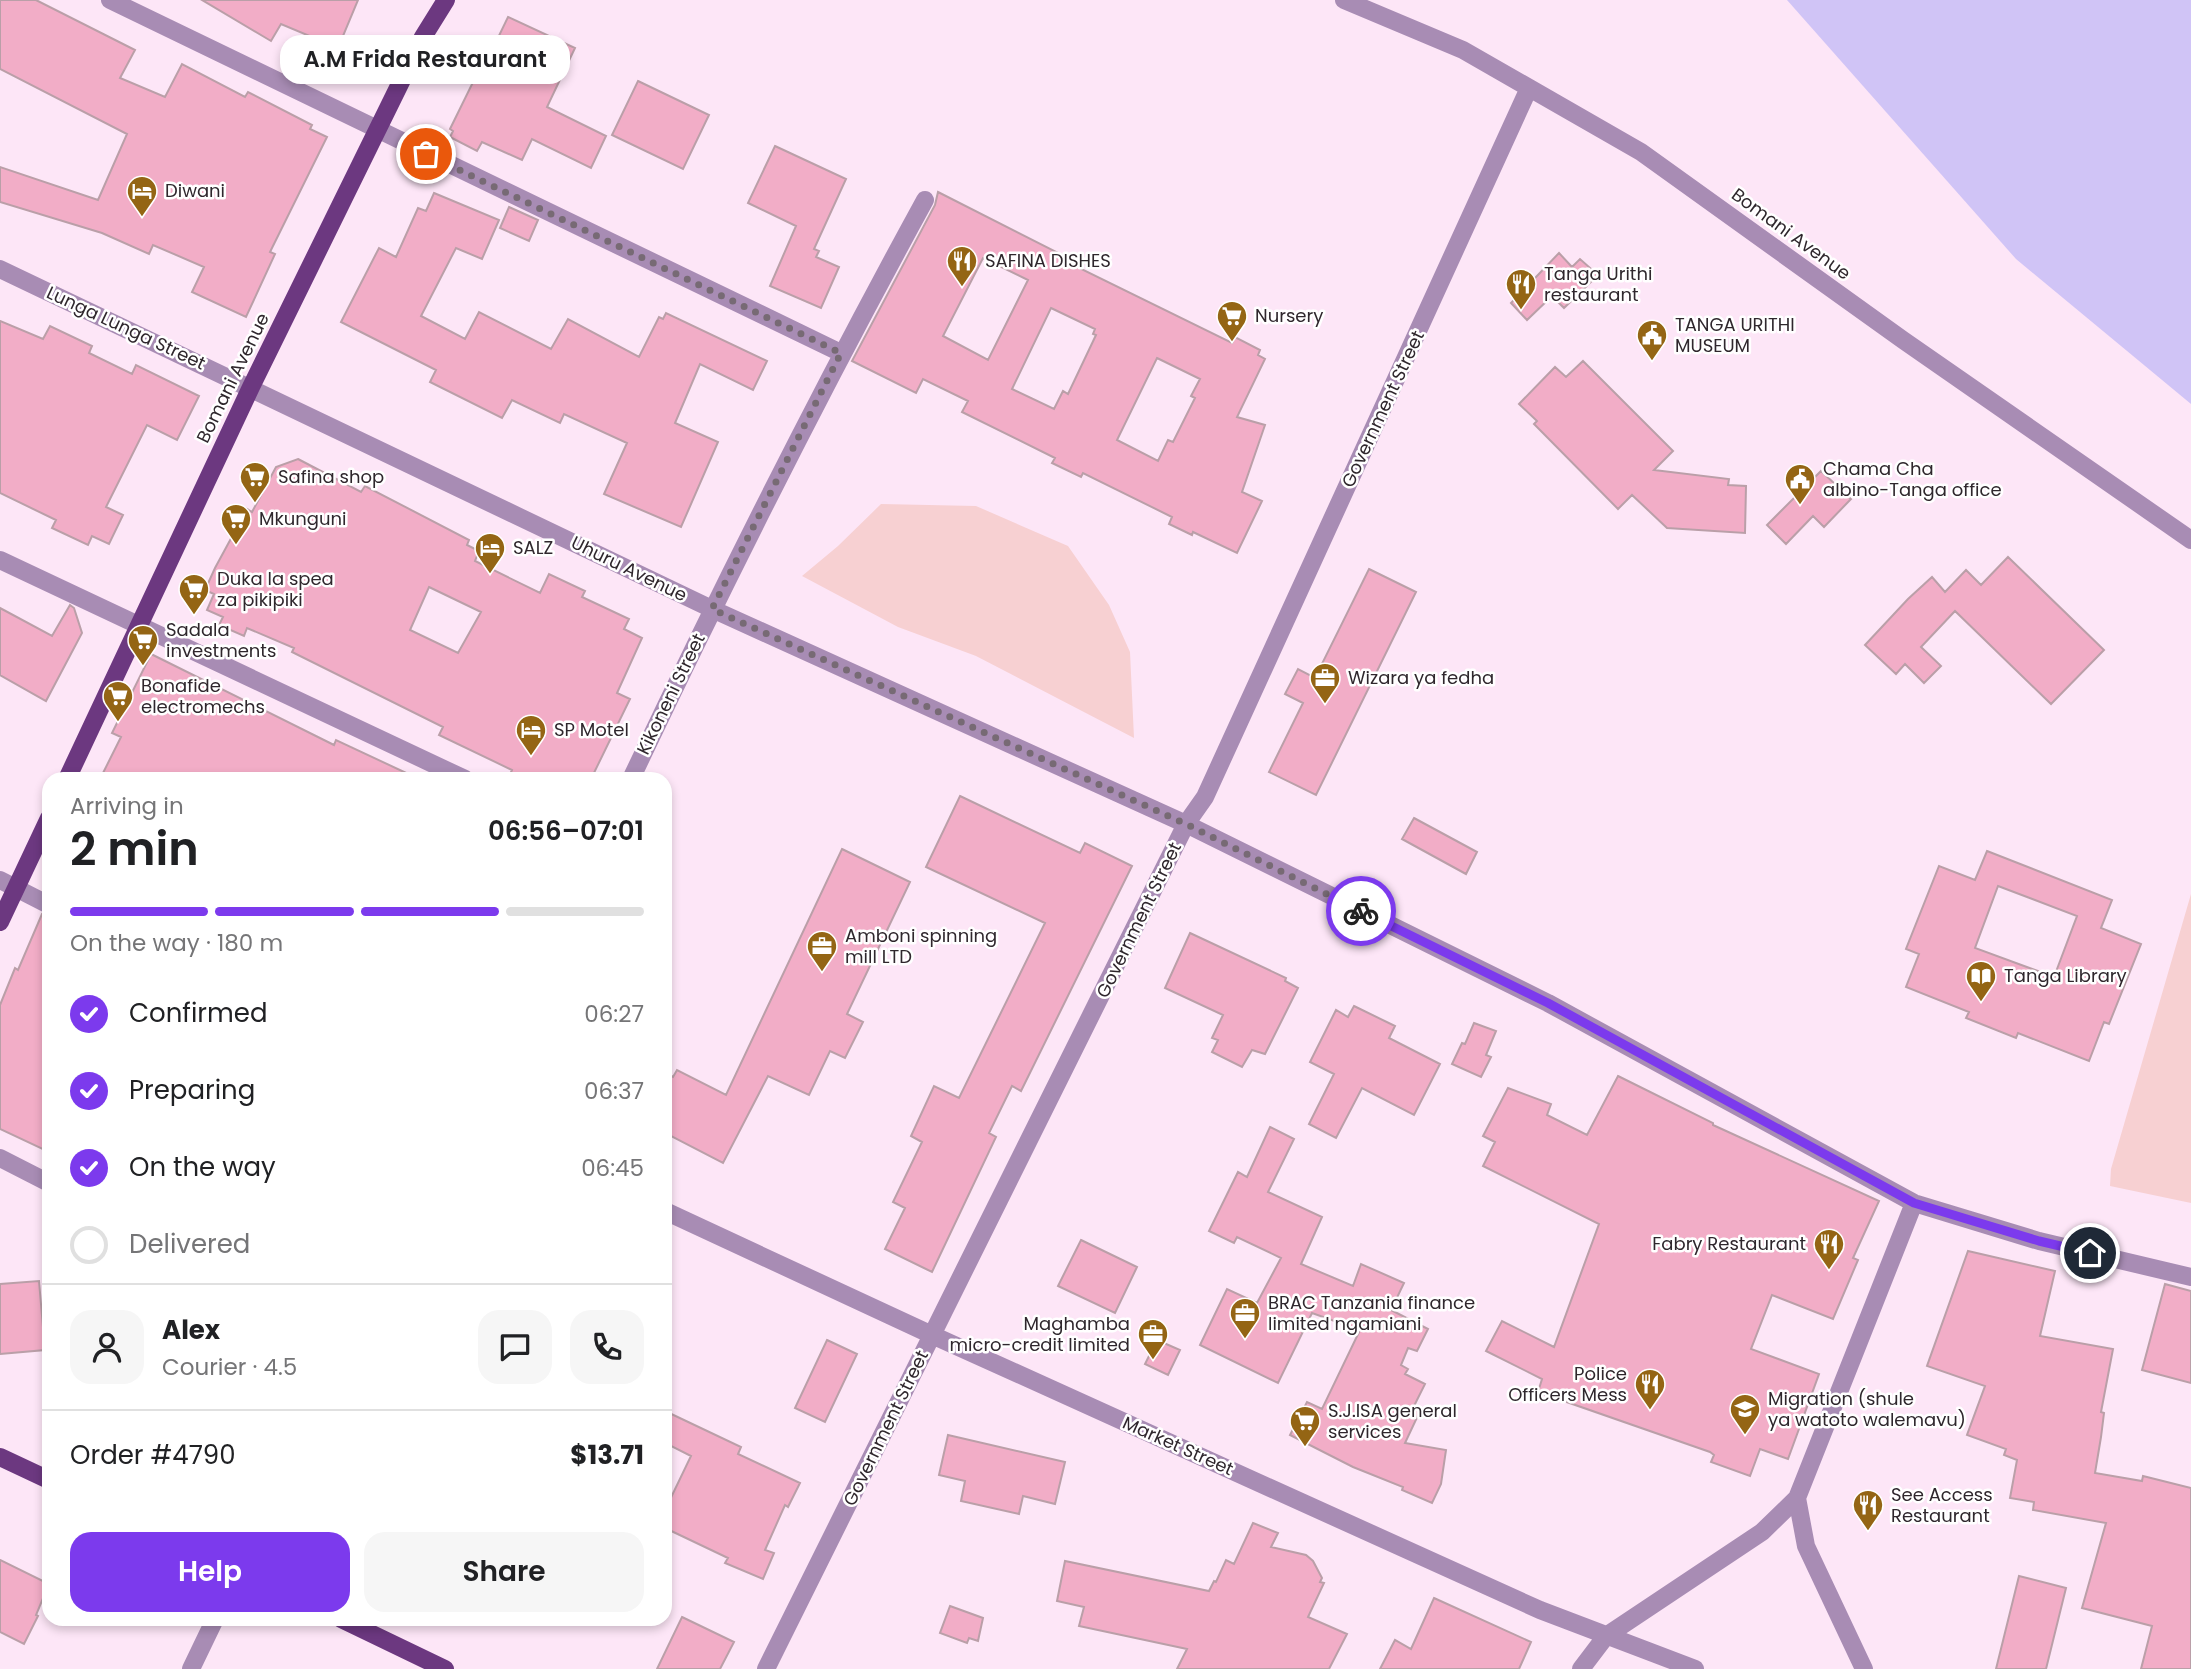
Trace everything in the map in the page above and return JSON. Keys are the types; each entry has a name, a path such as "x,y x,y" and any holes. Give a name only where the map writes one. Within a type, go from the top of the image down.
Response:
{"main road":[{"name":"Bomani Avenue","path":"70,772 251,387 423,37 446,0"},
{"path":"0,922 8,884 42,828"},
{"path":"0,1457 42,1477"},
{"path":"356,1626 445,1669"}],"street":[{"path":"110,0 841,353"},
{"name":"Bomani Avenue","path":"1344,0 1463,50 1641,152 1903,340 2191,540"},
{"name":"Government Street","path":"766,1669 1186,824 1205,797 1530,88"},
{"name":"Kikoneni Street","path":"634,772 712,609 841,353 925,200"},
{"name":"Lunga Lunga Street","path":"0,269 251,387"},
{"name":"Uhuru Avenue","path":"251,387 712,609 1186,824 1548,1003 1914,1203 2039,1241 2191,1277"},
{"path":"0,560 450,772"},
{"path":"8,884 42,901"},
{"path":"0,1158 42,1179"},
{"path":"1581,1669 1606,1636 1762,1532 1797,1498 1914,1203"},
{"name":"Market Street","path":"672,1214 1540,1610 1695,1669"},
{"path":"1797,1498 1806,1546 1864,1669"},
{"path":"191,1669 212,1626"}],"shaded area":[{"path":"1787,0 2191,0 2191,404 2016,259"},
{"path":"881,504 976,506 1068,546 1109,605 1130,652 1134,738 976,656 898,627 802,576"},
{"path":"2191,894 2191,1203 2110,1186 2111,1169"}],"building":[{"path":"0,0 36,0 135,50 120,78 165,97 182,64 245,97 248,92 312,125 310,129 327,137 270,252 275,254 246,317 192,292 204,267 153,245 149,254 102,233 0,202 0,167 98,200 127,134 0,69"},
{"path":"202,0 358,0 338,48 281,24 271,41"},
{"path":"508,17 575,48 547,107 606,136 591,168 532,139 522,160 482,142 477,151 450,137 453,131 450,129"},
{"path":"638,81 709,115 683,169 612,135"},
{"path":"775,146 846,179 814,249 819,251 816,257 839,267 821,308 770,286 796,226 748,203"},
{"path":"938,192 1070,259 1069,263 1232,343 1235,337 1260,350 1258,355 1265,359 1237,417 1265,425 1242,492 1262,501 1237,553 1169,524 1172,517 1083,473 1081,477 1052,463 1055,458 962,412 968,401 923,379 916,393 852,361 935,205","holes":["983,258 1028,280 988,360 943,336","1051,308 1095,329 1093,334 1096,335 1068,394 1063,391 1054,409 1012,389","1157,358 1200,379 1191,396 1195,398 1173,442 1168,440 1158,461 1117,440"]},
{"path":"434,193 499,220 482,259 456,248 421,316 465,339 479,312 551,349 568,319 639,357 659,317 663,319 666,313 767,361 753,390 700,364 675,423 718,442 681,527 604,494 627,443 564,414 560,423 512,400 502,418 430,382 436,370 341,322 379,248 396,257 418,208 426,211"},
{"path":"509,207 538,220 529,241 500,228"},
{"path":"1559,253 1572,267 1580,259 1598,275 1564,308 1552,296 1527,320 1511,303"},
{"path":"0,321 43,339 50,326 92,346 89,353 132,374 136,365 199,396 177,440 147,425 106,507 123,515 109,544 92,536 88,545 52,528 56,520 0,493"},
{"path":"1583,361 1673,451 1654,470 1729,479 1728,485 1746,486 1745,533 1667,528 1632,495 1618,509 1534,424 1537,421 1519,404 1555,367 1566,377"},
{"path":"298,459 361,492 365,486 469,540 467,545 479,551 475,561 540,593 549,574 585,591 582,597 629,619 624,629 642,638 617,693 630,699 594,772 511,772 512,770 439,735 443,727 292,652 294,648 247,628 244,636 219,625 223,617 207,610 214,594 205,590 247,509 252,512 276,467","holes":["429,587 481,612 458,653 410,630"]},
{"path":"1821,471 1851,499 1824,527 1813,516 1786,544 1767,525"},
{"path":"2008,557 2104,650 2051,704 1955,611 1921,647 1941,666 1924,683 1905,664 1896,674 1865,645 1932,577 1945,592 1966,570 1981,585"},
{"path":"1369,569 1416,592 1316,795 1269,772 1303,703 1285,694 1298,669 1315,678"},
{"path":"70,605 74,608 82,633 46,701 0,675 0,608 52,636"},
{"path":"151,654 334,745 336,740 404,772 104,772 121,737 112,733"},
{"path":"960,796 1080,853 1085,843 1132,866 1021,1091 1012,1086 989,1133 996,1137 932,1272 885,1249 905,1208 893,1202 922,1142 911,1136 934,1086 959,1098 1045,923 926,867"},
{"path":"1414,818 1477,852 1466,874 1402,839"},
{"path":"842,849 910,882 847,1014 863,1022 845,1058 830,1051 809,1095 768,1076 723,1163 672,1137 672,1076 677,1070 726,1095"},
{"path":"1987,851 2112,900 2101,928 2141,944 2109,1024 2104,1022 2089,1061 2018,1033 2016,1038 1966,1018 1969,1012 1906,987 1919,954 1906,949 1939,866 1975,880","holes":["1998,886 2077,916 2054,977 1975,948"]},
{"path":"42,914 42,1149 0,1129 0,1005 15,968 18,970"},
{"path":"1190,933 1286,978 1285,981 1298,988 1265,1054 1252,1050 1242,1067 1212,1052 1218,1040 1212,1038 1223,1015 1165,988"},
{"path":"1354,1006 1395,1026 1389,1038 1440,1064 1414,1115 1362,1088 1336,1138 1309,1124 1334,1074 1310,1062 1336,1010 1348,1017"},
{"path":"1474,1023 1496,1031 1486,1055 1491,1057 1481,1077 1452,1064"},
{"path":"1618,1076 1713,1125 1879,1201 1853,1258 1858,1260 1833,1319 1772,1295 1751,1349 1819,1374 1788,1459 1760,1449 1750,1476 1711,1462 1714,1455 1710,1452 1538,1392 1542,1379 1486,1351 1502,1321 1554,1347 1599,1224 1483,1166 1495,1142 1483,1136 1508,1088 1551,1104 1547,1115 1587,1135"},
{"path":"1270,1127 1294,1139 1268,1192 1322,1217 1301,1264 1353,1286 1361,1264 1404,1283 1391,1310 1428,1329 1417,1351 1408,1348 1401,1365 1408,1369 1405,1374 1425,1384 1414,1406 1421,1409 1405,1443 1446,1450 1441,1484 1432,1503 1290,1435 1307,1402 1322,1409 1360,1330 1312,1313 1278,1383 1200,1345 1227,1289 1257,1303 1281,1258 1237,1237 1234,1243 1209,1231 1238,1172 1247,1177"},
{"path":"1081,1240 1137,1267 1115,1313 1058,1286"},
{"path":"1968,1251 2055,1271 2040,1336 2113,1349 2101,1412 2104,1413 2095,1473 2142,1481 2143,1476 2191,1488 2191,1669 2141,1669 2152,1626 2082,1608 2106,1523 2033,1510 2034,1502 2010,1498 2017,1460 2004,1455 2006,1449 1967,1435 1985,1386 1927,1366"},
{"path":"39,1281 42,1350 0,1354 0,1284"},
{"path":"2165,1284 2191,1291 2191,1383 2142,1370"},
{"path":"827,1340 857,1354 825,1422 795,1408"},
{"path":"1157,1340 1180,1350 1168,1375 1145,1364"},
{"path":"672,1414 741,1447 738,1454 800,1483 788,1507 785,1505 765,1550 774,1553 763,1579 725,1563 728,1558 672,1531 672,1495 691,1456 672,1446"},
{"path":"948,1435 1065,1462 1055,1504 1023,1496 1019,1514 961,1501 965,1481 939,1475"},
{"path":"1253,1523 1278,1533 1271,1547 1306,1555 1313,1561 1322,1578 1320,1582 1324,1583 1308,1617 1347,1634 1329,1669 1177,1669 1187,1649 1079,1626 1084,1607 1057,1601 1065,1561 1209,1591 1226,1560 1234,1564"},
{"path":"0,1560 42,1581 42,1601 36,1615 38,1616 24,1644 0,1632"},
{"path":"2019,1576 2066,1588 2046,1669 1996,1669"},
{"path":"1434,1598 1531,1642 1519,1669 1380,1669 1395,1640 1411,1649"},
{"path":"950,1606 983,1618 978,1641 969,1638 967,1643 940,1633"},
{"path":"682,1617 734,1642 720,1669 657,1669"}],"way so far":[{"path":"426,154 841,353 712,609 1186,824 1361,911"}],"place":[{"name":"A.M Frida Restaurant","path":"426,154"},
{"name":"Diwani","path":"142,218"},
{"name":"SAFINA DISHES","path":"962,288"},
{"name":"Tanga Urithi restaurant","path":"1521,311"},
{"name":"Nursery","path":"1232,343"},
{"name":"TANGA URITHI MUSEUM","path":"1652,362"},
{"name":"Safina shop","path":"255,504"},
{"name":"Chama Cha albino-Tanga office","path":"1800,506"},
{"name":"Mkunguni","path":"236,546"},
{"name":"SALZ","path":"490,575"},
{"name":"Duka la spea za pikipiki","path":"194,616"},
{"name":"Sadala investments","path":"143,667"},
{"name":"Wizara ya fedha","path":"1325,705"},
{"name":"Bonafide electromechs","path":"118,723"},
{"name":"SP Motel","path":"531,757"},
{"name":"Amboni spinning mill LTD","path":"822,973"},
{"name":"Tanga Library","path":"1981,1003"},
{"name":"Fabry Restaurant","path":"1829,1271"},
{"name":"BRAC Tanzania finance limited ngamiani","path":"1245,1340"},
{"name":"Maghamba micro-credit limited","path":"1153,1361"},
{"name":"Police Officers Mess","path":"1650,1411"},
{"name":"Migration (shule ya watoto walemavu)","path":"1745,1436"},
{"name":"S.J.ISA general services","path":"1305,1448"},
{"name":"See Access Restaurant","path":"1868,1532"}],"route":[{"path":"1361,911 1548,1003 1914,1203 2039,1241 2090,1253"}]}
